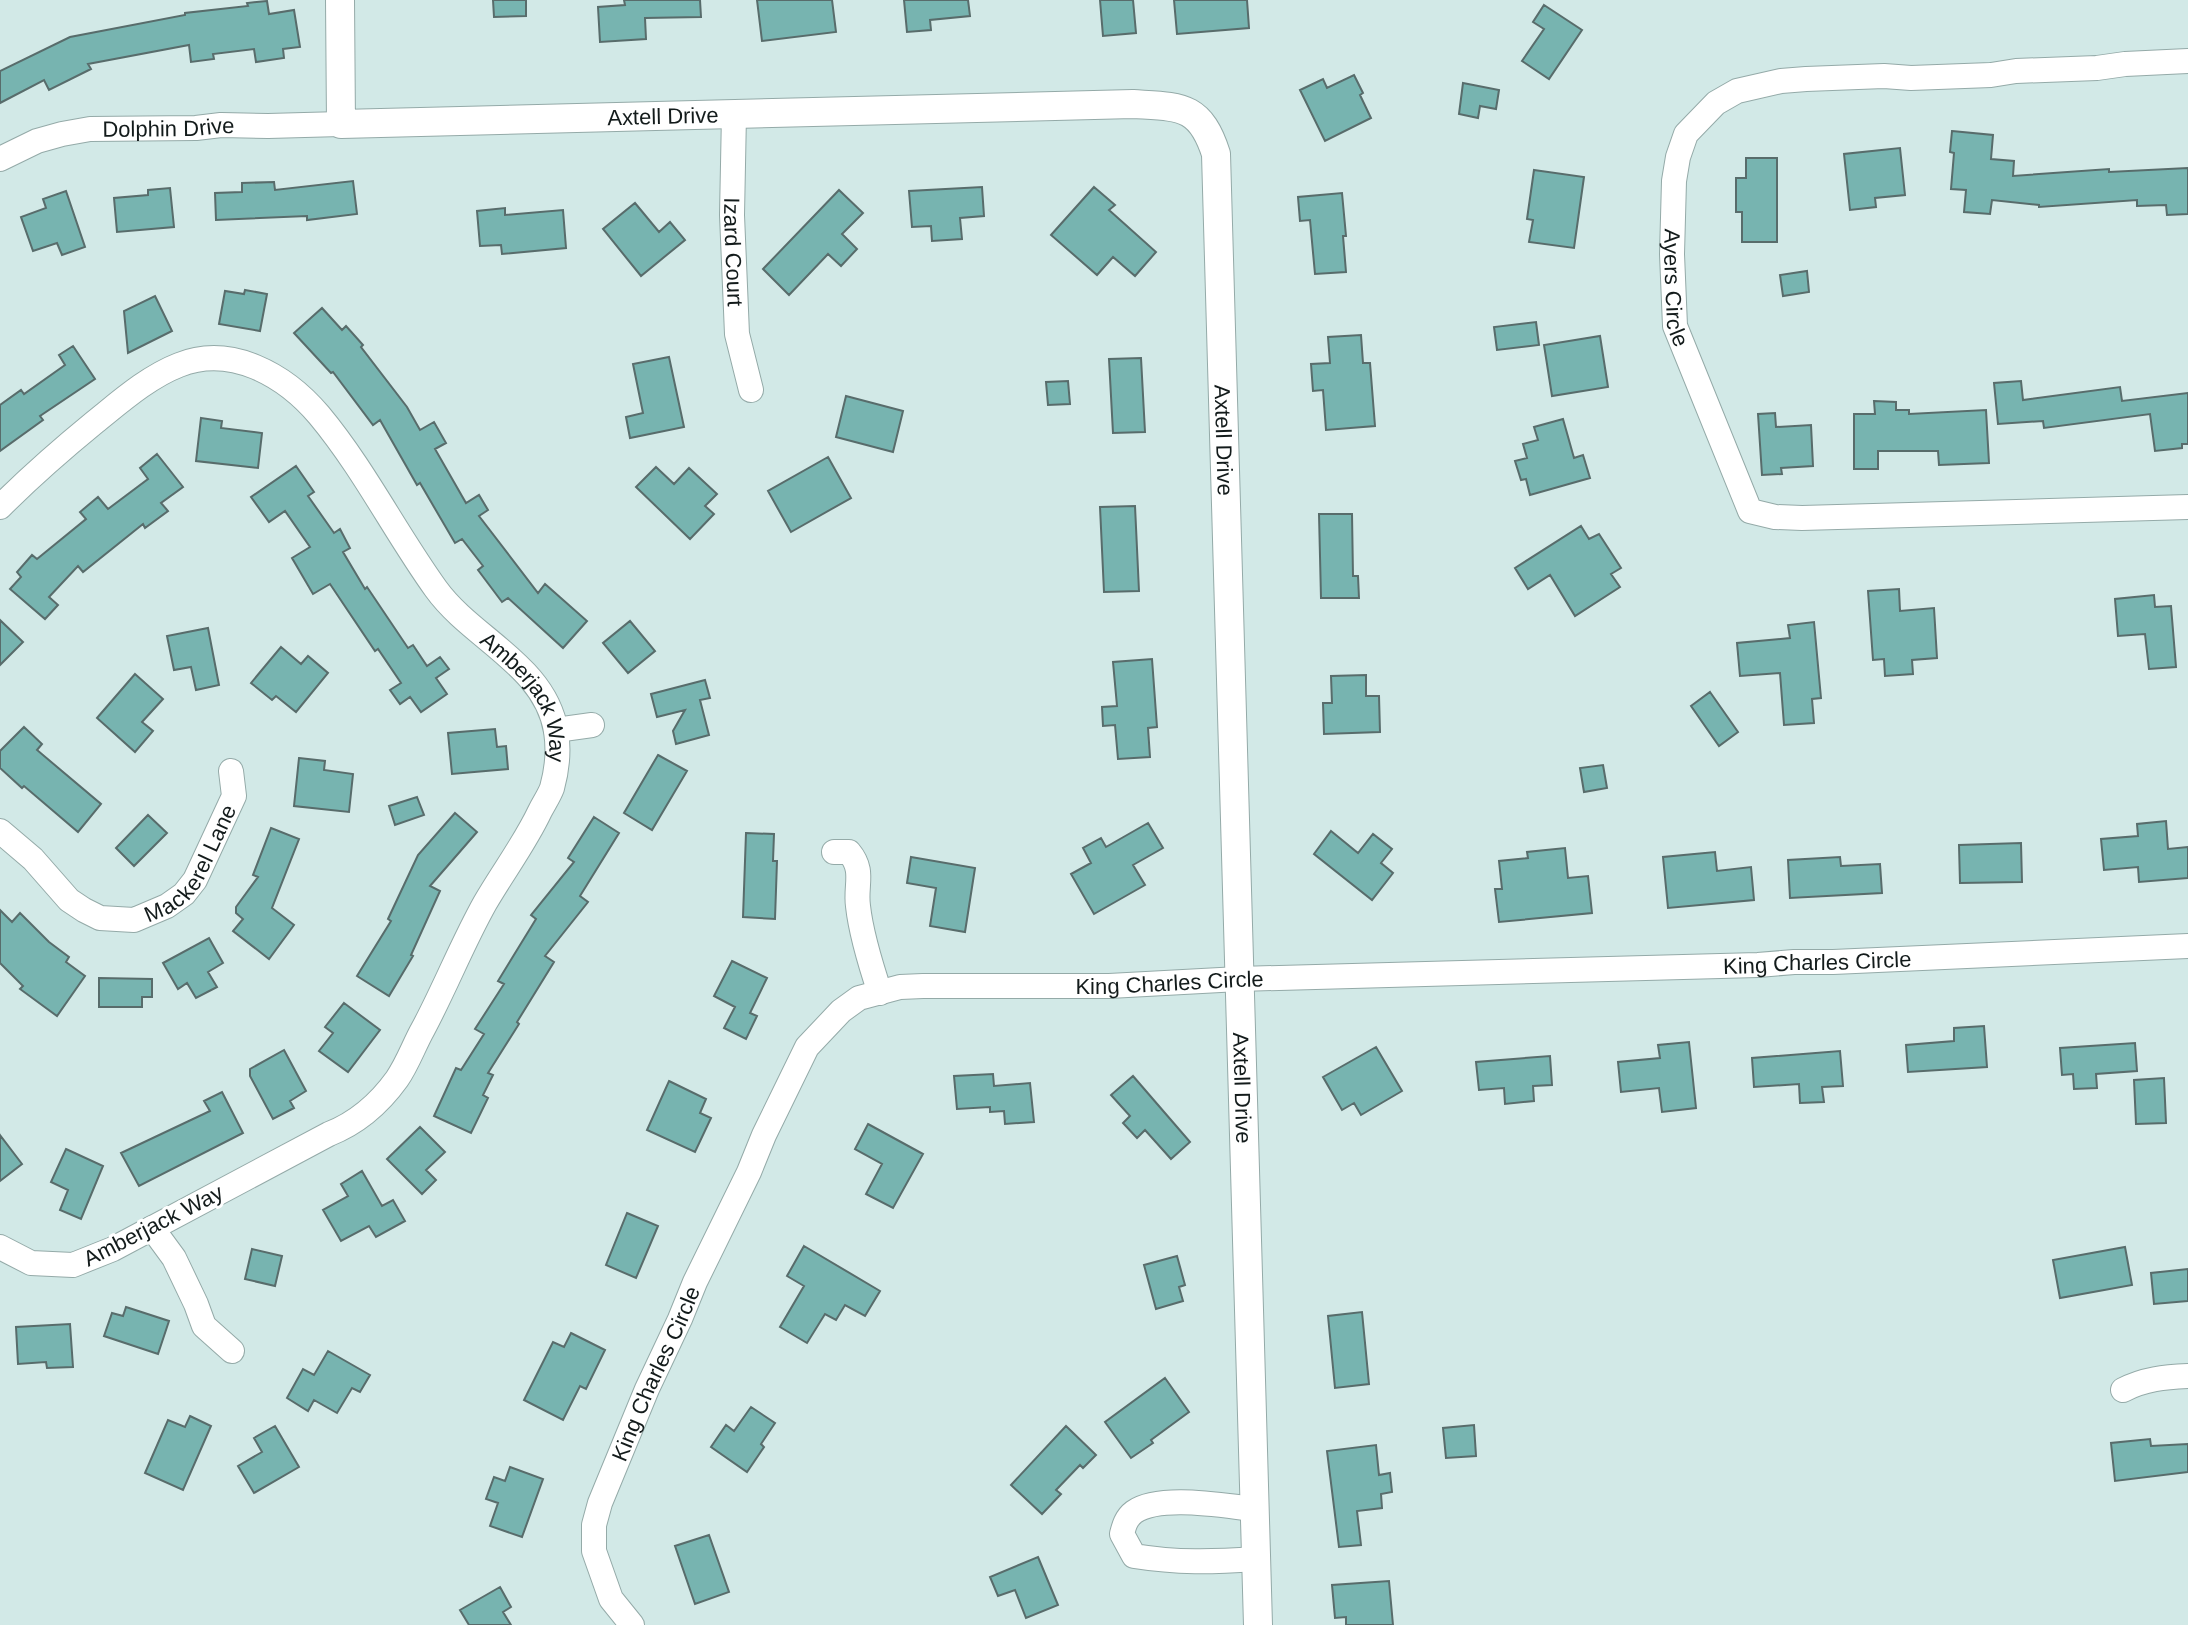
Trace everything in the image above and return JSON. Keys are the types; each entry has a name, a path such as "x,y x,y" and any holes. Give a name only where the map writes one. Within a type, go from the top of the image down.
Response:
{"street":[{"path":"340,0 341,124"},
{"name":"Ayers Circle","path":"2188,61 1991,75 1806,79 1737,91 1716,103 1686,134 1674,181 1672,254 1675,326 1750,511 1775,517 1802,518 2188,507"},
{"name":"Axtell Drive","path":"341,124 1133,104 1182,109 1200,120 1209,134 1216,154 1258,1625"},
{"name":"Izard Court","path":"734,114 732,215 737,334 751,390"},
{"name":"Dolphin Drive","path":"0,159 37,141 90,129 341,124"},
{"name":"Amberjack Way","path":"0,507 65,446 159,375 180,364 203,360 248,362 284,382 304,398 392,519 414,559 443,599 459,617 528,674 550,709 558,750 551,790 532,829 472,928 407,1063 374,1107 345,1127 113,1249 73,1265 31,1263 0,1247"},
{"path":"556,730 592,725"},
{"name":"Mackerel Lane","path":"0,831 33,859 69,900 84,910 100,918 134,920 167,906 184,894 195,880 234,796 231,771"},
{"path":"834,852 849,852 856,861 859,875 857,905 880,993"},
{"name":"King Charles Circle","path":"632,1625 611,1599 594,1551 594,1525 600,1503 695,1282 800,1060 807,1047 841,1011 859,998 900,987 923,986 1109,986 1239,979 1758,965 2188,946"},
{"path":"152,1228 174,1258 204,1326 232,1351"},
{"path":"2123,1390 2163,1376 2188,1376"},
{"path":"1255,1509 1156,1504 1133,1513 1125,1522 1122,1534 1134,1556 1172,1562 1256,1559"}],"building":[{"path":"493,0 526,0 526,16 494,17"},
{"path":"624,0 700,0 701,17 645,18 646,39 600,42 598,7 625,5"},
{"path":"757,0 832,0 836,32 762,41"},
{"path":"904,0 968,0 970,16 930,20 931,30 907,32"},
{"path":"1100,0 1133,0 1136,33 1103,36"},
{"path":"1174,0 1247,0 1249,28 1177,34"},
{"path":"267,1 269,14 294,10 300,47 283,49 284,58 256,62 254,49 213,54 214,59 191,62 189,45 88,64 91,69 49,90 44,80 0,103 0,71 70,37 185,13"},
{"path":"1544,5 1582,30 1549,79 1522,61 1544,29 1533,22"},
{"path":"1354,75 1371,118 1325,141 1300,90 1323,79 1327,88"},
{"path":"1463,83 1499,90 1496,109 1480,106 1478,118 1459,114"},
{"path":"1952,131 1993,135 1991,159 2014,161 2013,176 2109,169 2109,172 2188,168 2188,214 2167,215 2166,205 2137,206 2137,200 2039,207 1992,200 1990,214 1964,212 1966,190 1951,189"},
{"path":"1900,148 1905,195 1875,198 1876,207 1850,210 1844,154"},
{"path":"1746,158 1777,158 1777,242 1742,242 1742,212 1736,212 1736,178 1746,178"},
{"path":"1534,170 1584,177 1574,248 1529,242 1533,220 1527,219"},
{"path":"353,181 357,214 307,220 307,216 216,220 215,193 242,192 242,183 274,182 275,190"},
{"path":"982,187 984,216 960,218 962,239 932,241 931,226 912,227 909,191"},
{"path":"1094,187 1115,205 1109,210 1156,252 1135,276 1113,257 1097,275 1051,235"},
{"path":"170,188 174,227 117,232 114,198 148,195 148,190"},
{"path":"839,190 863,213 842,234 857,249 841,266 828,254 789,295 763,269"},
{"path":"66,191 85,247 62,255 57,243 33,251 21,217 46,208 43,199"},
{"path":"1342,193 1346,272 1315,274 1310,220 1300,221 1298,197"},
{"path":"635,203 659,232 670,222 685,240 641,276 603,229"},
{"path":"505,208 505,215 563,210 566,248 502,254 501,245 480,246 477,211"},
{"path":"1807,271 1809,292 1783,296 1780,275"},
{"path":"245,290 267,294 260,331 219,324 225,291 244,294"},
{"path":"155,296 172,331 128,353 124,311"},
{"path":"322,308 342,330 346,326 363,345 361,347 407,407 420,430 434,422 446,443 435,449 466,503 479,495 488,510 479,516 538,593 545,584 587,621 563,648 508,598 502,602 478,570 483,566 462,539 455,543 380,420 373,425 333,372 294,333"},
{"path":"1536,322 1539,345 1497,350 1494,327"},
{"path":"1361,335 1363,363 1370,363 1375,426 1326,430 1323,390 1313,391 1311,364 1330,363 1328,337"},
{"path":"1600,336 1608,387 1552,396 1544,345"},
{"path":"73,346 95,379 40,416 43,420 0,451 0,405 21,390 24,394 65,365 59,355"},
{"path":"669,357 684,427 630,438 626,417 643,413 633,364"},
{"path":"1141,358 1145,432 1113,433 1109,359"},
{"path":"1068,381 1070,404 1048,405 1046,382"},
{"path":"2021,381 2023,400 2120,387 2122,401 2188,393 2188,444 2182,444 2182,448 2155,451 2150,414 2044,428 2043,421 1998,424 1994,383"},
{"path":"846,396 903,411 893,452 836,437"},
{"path":"1874,401 1896,402 1896,410 1909,410 1909,414 1986,410 1989,463 1939,465 1938,451 1878,451 1878,469 1854,469 1854,414 1875,414"},
{"path":"1775,413 1776,427 1811,425 1813,466 1781,468 1782,474 1762,475 1758,414"},
{"path":"201,418 222,421 221,428 262,433 258,468 196,461"},
{"path":"1563,419 1574,458 1583,455 1590,478 1530,495 1526,479 1521,480 1515,461 1527,458 1523,444 1538,440 1534,427"},
{"path":"157,454 183,487 161,503 168,511 145,528 143,524 83,572 78,566 49,597 58,605 45,619 10,589 21,577 17,572 32,555 37,559 86,519 80,512 98,497 108,509 148,479 140,468"},
{"path":"828,457 851,498 791,532 768,491"},
{"path":"296,466 314,492 308,496 334,533 340,529 350,548 343,552 365,589 367,587 408,648 413,645 427,666 440,657 449,669 436,678 447,694 421,712 410,697 400,704 390,690 401,683 378,649 375,651 330,584 313,594 292,558 310,547 285,511 269,522 251,497"},
{"path":"656,467 674,484 689,468 717,494 705,506 714,514 690,539 636,487"},
{"path":"1135,506 1139,591 1104,592 1100,507"},
{"path":"1319,514 1352,514 1353,576 1358,576 1359,598 1321,598"},
{"path":"1581,526 1589,539 1599,534 1621,568 1611,574 1620,587 1575,616 1550,575 1528,589 1515,568"},
{"path":"1899,589 1900,611 1934,608 1937,658 1912,660 1913,674 1885,676 1884,659 1873,660 1868,591"},
{"path":"2154,595 2155,607 2171,606 2176,667 2149,669 2145,634 2118,636 2115,599"},
{"path":"0,620 23,642 0,665"},
{"path":"630,621 655,651 628,673 603,643"},
{"path":"1814,622 1821,698 1812,699 1814,723 1784,725 1780,673 1740,676 1737,643 1790,638 1788,625"},
{"path":"208,628 219,685 196,690 191,667 174,670 167,636"},
{"path":"281,647 301,664 308,656 328,673 296,712 276,696 272,700 251,683"},
{"path":"1152,659 1157,727 1148,728 1150,757 1118,759 1115,725 1103,726 1102,707 1117,706 1113,662"},
{"path":"135,674 163,699 142,722 153,731 135,752 97,718"},
{"path":"1366,675 1366,696 1379,696 1380,732 1324,734 1323,703 1332,703 1331,676"},
{"path":"705,680 710,698 700,700 709,735 676,744 673,731 685,710 657,717 651,694"},
{"path":"1710,692 1738,732 1719,746 1691,706"},
{"path":"24,727 42,744 37,750 101,804 78,832 0,768 0,751"},
{"path":"495,729 497,747 506,746 508,769 452,774 448,733"},
{"path":"658,755 687,771 652,830 624,813"},
{"path":"299,758 325,761 324,770 353,774 349,812 294,806"},
{"path":"1603,765 1607,788 1584,792 1580,768"},
{"path":"417,797 424,815 395,825 389,806"},
{"path":"455,813 477,832 430,886 440,891 413,956 389,996 357,976 391,921 388,919 418,855"},
{"path":"148,815 167,833 134,866 116,848"},
{"path":"594,817 619,833 580,896 588,902 545,956 554,962 488,1073 493,1075 483,1095 488,1098 471,1133 434,1116 456,1068 461,1070 484,1034 475,1029 504,984 498,981 536,919 531,915 574,862 568,858"},
{"path":"2166,821 2168,849 2188,847 2188,878 2139,882 2138,867 2104,870 2101,839 2138,836 2137,824"},
{"path":"1148,823 1163,848 1133,865 1145,885 1094,914 1071,874 1091,863 1083,848 1101,838 1106,847"},
{"path":"271,828 299,839 272,908 294,925 269,959 233,931 243,919 236,913 236,907 258,877 253,875"},
{"path":"1331,831 1358,853 1373,834 1392,849 1381,863 1393,873 1372,900 1314,854"},
{"path":"746,833 774,834 773,861 777,861 775,919 743,917"},
{"path":"2021,843 2022,882 1960,883 1959,845"},
{"path":"1565,848 1568,878 1588,876 1592,913 1499,922 1495,889 1502,889 1499,861 1528,858 1527,852"},
{"path":"1715,852 1717,871 1751,867 1754,900 1668,908 1663,857"},
{"path":"911,857 975,868 965,932 930,926 936,888 907,883"},
{"path":"1840,857 1841,866 1880,864 1882,893 1790,898 1788,860"},
{"path":"0,910 12,922 20,913 69,957 66,962 85,976 57,1016 20,989 23,986 0,963"},
{"path":"209,938 223,963 208,972 217,987 196,998 187,983 178,989 163,963"},
{"path":"732,961 767,978 750,1013 757,1016 746,1039 724,1028 735,1007 714,996"},
{"path":"99,978 152,979 152,997 142,997 142,1007 99,1007"},
{"path":"344,1003 380,1030 348,1072 319,1051 333,1033 325,1027"},
{"path":"1984,1026 1987,1067 1908,1072 1906,1045 1954,1041 1954,1028"},
{"path":"1689,1042 1696,1108 1662,1112 1659,1088 1621,1092 1618,1062 1660,1058 1658,1045"},
{"path":"2135,1043 2137,1071 2096,1074 2097,1088 2074,1089 2073,1074 2062,1075 2060,1048"},
{"path":"1376,1047 1402,1091 1361,1115 1354,1103 1342,1110 1323,1077"},
{"path":"284,1050 306,1091 290,1101 294,1108 273,1119 250,1076 250,1069"},
{"path":"1840,1051 1843,1086 1822,1087 1824,1102 1800,1103 1799,1084 1754,1087 1752,1058"},
{"path":"1550,1056 1552,1085 1533,1086 1534,1101 1505,1104 1504,1088 1479,1090 1476,1062"},
{"path":"993,1074 994,1086 1030,1083 1034,1122 1005,1124 1004,1111 990,1112 990,1107 957,1109 954,1076"},
{"path":"1133,1076 1190,1142 1171,1159 1145,1130 1137,1138 1123,1123 1130,1116 1111,1095"},
{"path":"2164,1078 2166,1123 2136,1124 2134,1080"},
{"path":"669,1081 706,1099 700,1113 711,1118 695,1152 647,1130"},
{"path":"222,1092 243,1133 139,1186 121,1153 210,1111 204,1101"},
{"path":"868,1124 923,1154 893,1208 866,1194 882,1164 855,1149"},
{"path":"420,1127 445,1152 426,1170 436,1180 422,1194 387,1159"},
{"path":"0,1135 22,1164 0,1181"},
{"path":"66,1149 103,1166 81,1219 60,1210 68,1190 51,1182"},
{"path":"362,1171 382,1206 393,1200 405,1221 376,1237 369,1226 341,1241 323,1210 348,1196 341,1184"},
{"path":"627,1213 658,1226 636,1278 606,1265"},
{"path":"804,1246 880,1291 865,1316 845,1305 836,1320 825,1314 807,1343 780,1327 804,1286 787,1276"},
{"path":"2125,1247 2132,1285 2060,1298 2053,1260"},
{"path":"252,1249 282,1256 275,1286 245,1279"},
{"path":"1177,1256 1185,1285 1179,1287 1183,1301 1156,1309 1144,1265"},
{"path":"2188,1269 2188,1301 2154,1304 2151,1273"},
{"path":"126,1307 169,1321 158,1354 104,1336 112,1313 123,1316"},
{"path":"1362,1312 1369,1384 1335,1388 1328,1316"},
{"path":"70,1324 73,1367 47,1368 46,1362 18,1364 16,1327"},
{"path":"571,1333 605,1350 586,1389 580,1386 563,1420 524,1400 553,1342 564,1347"},
{"path":"328,1351 370,1375 360,1392 352,1388 337,1413 314,1400 308,1411 287,1398 303,1369 314,1375"},
{"path":"1165,1378 1189,1412 1131,1458 1105,1422"},
{"path":"751,1407 775,1423 747,1472 711,1447 726,1425 734,1431"},
{"path":"190,1416 211,1426 183,1490 145,1473 168,1420 185,1427"},
{"path":"1474,1425 1476,1456 1446,1458 1443,1428"},
{"path":"275,1426 299,1467 254,1493 238,1466 262,1452 254,1438"},
{"path":"1066,1426 1096,1455 1083,1468 1080,1465 1056,1490 1061,1494 1042,1514 1011,1485"},
{"path":"2150,1439 2151,1446 2188,1444 2188,1472 2115,1481 2111,1443"},
{"path":"1376,1445 1379,1475 1390,1473 1392,1492 1381,1494 1382,1508 1357,1511 1361,1545 1339,1547 1327,1451"},
{"path":"510,1467 543,1479 522,1537 490,1526 498,1503 486,1499 494,1477 505,1481"},
{"path":"709,1535 729,1592 695,1604 675,1546"},
{"path":"1038,1557 1058,1605 1026,1618 1015,1590 998,1596 990,1577"},
{"path":"1389,1581 1393,1625 1346,1625 1346,1617 1335,1618 1332,1585"},
{"path":"500,1587 511,1607 503,1612 511,1625 469,1625 460,1610"}]}
